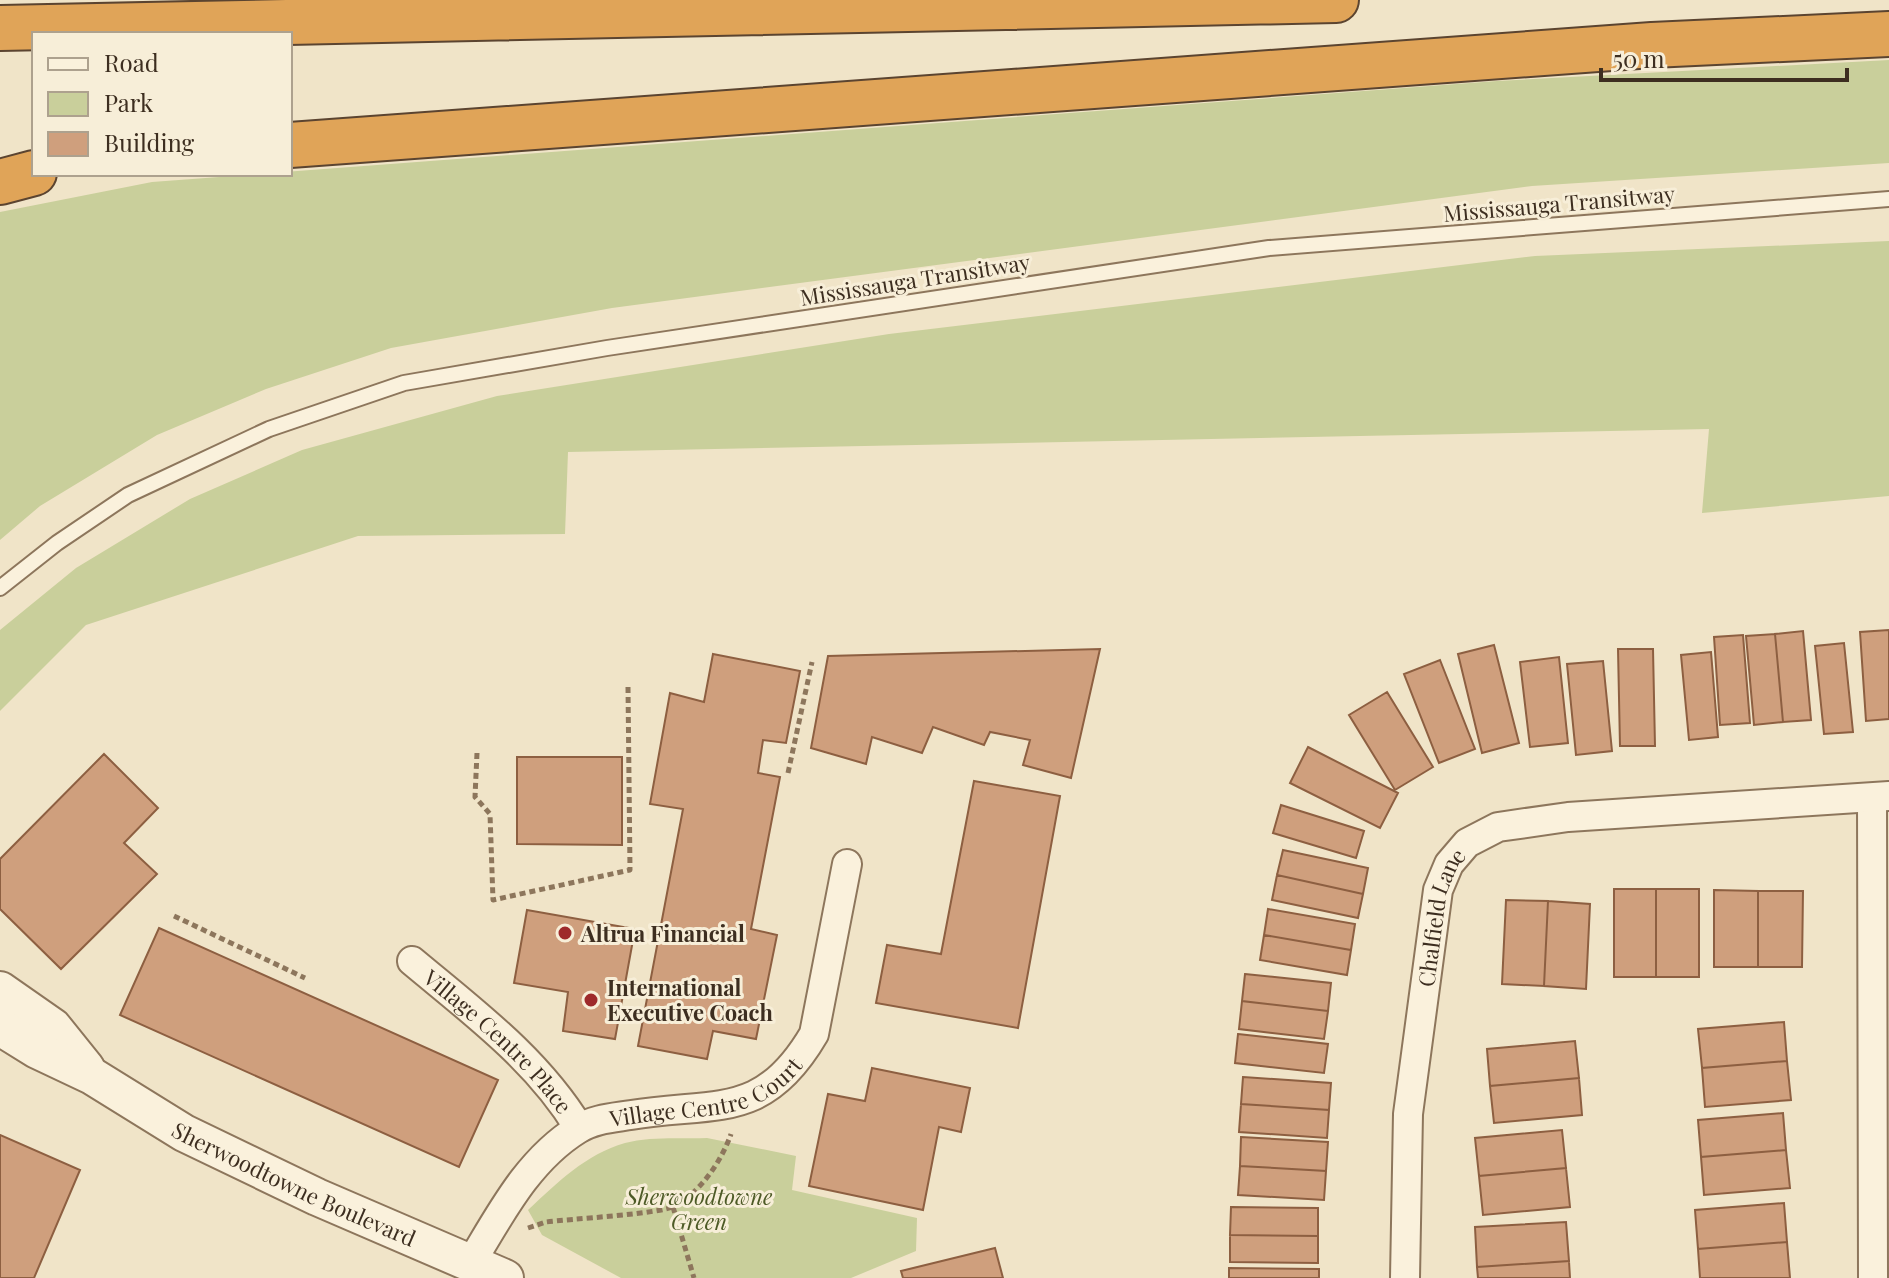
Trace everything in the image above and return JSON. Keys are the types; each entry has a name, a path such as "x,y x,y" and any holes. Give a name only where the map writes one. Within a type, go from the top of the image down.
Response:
{"highway":[{"path":"0,28 1336,0"},
{"path":"292,145 1636,46 1889,34"},
{"path":"0,182 32,174"}],"street":[{"name":"Chalfield Lane","path":"1405,1278 1408,1114 1438,890 1449,864 1467,843 1498,827 1568,817 1881,797"},
{"path":"1873,1278 1881,797"},
{"name":"Village Centre Court","path":"494,1274 523,1178 579,1128 596,1120 721,1106 755,1097 779,1081 800,1058 814,1034 847,864"},
{"name":"Village Centre Place","path":"412,961 510,1043 557,1093 579,1128"},
{"name":"Sherwoodtowne Boulevard","path":"0,990 53,1027 92,1076"},
{"name":"Sherwoodtowne Boulevard","path":"0,1027 37,1050 92,1076 184,1133 317,1197 494,1274"}],"lane":[{"name":"Mississauga Transitway","path":"0,588 128,495 269,429 404,383 607,348 1269,248 1889,199"}],"path":[{"path":"788,773 812,662"},
{"path":"477,753 475,797 490,814 493,900 630,870 628,687"},
{"path":"174,916 305,978"},
{"path":"520,1231 546,1222 673,1207 723,1157 734,1128"},
{"path":"673,1207 694,1278"}],"green space":[{"path":"1889,60 1889,163 1532,186 612,308 391,348 266,389 157,435 40,506 0,540 0,212 152,182 232,176 292,176 292,171 1497,81"},
{"path":"1889,241 1889,496 1702,513 1709,429 568,452 565,534 358,536 86,625 0,711 0,630 76,568 190,499 302,450 497,396 889,334 1535,256"},
{"name":"Sherwoodtowne Green","path":"707,1138 796,1156 792,1190 917,1218 916,1251 851,1278 621,1278 542,1235 528,1210 573,1170 611,1148 645,1139"}],"building":[{"path":"1889,630 1889,719 1866,721 1860,632"},
{"path":"1803,631 1811,720 1783,722 1775,634"},
{"path":"1775,634 1783,722 1754,725 1746,636"},
{"path":"1743,635 1750,723 1720,725 1714,637"},
{"path":"1844,643 1853,732 1824,734 1815,646"},
{"path":"1494,645 1519,743 1482,753 1458,654"},
{"path":"1100,649 1071,778 1023,765 1030,740 990,732 984,745 933,727 922,753 872,737 866,764 811,748 828,656"},
{"path":"1618,649 1653,649 1655,746 1620,746"},
{"path":"1711,652 1718,737 1689,740 1681,655"},
{"path":"713,654 800,671 786,743 763,740 758,773 780,777 751,929 777,935 756,1039 713,1031 707,1059 638,1046 683,809 650,804 670,693 704,702"},
{"path":"1559,657 1568,743 1530,747 1520,662"},
{"path":"1440,660 1475,749 1439,763 1404,674"},
{"path":"1603,661 1612,751 1576,755 1567,664"},
{"path":"1387,692 1433,767 1395,790 1349,715"},
{"path":"1308,747 1398,793 1380,828 1290,783"},
{"path":"104,754 158,808 124,843 157,874 61,969 0,909 0,859"},
{"path":"517,757 622,757 622,845 517,844"},
{"path":"974,781 1060,796 1018,1028 876,1003 887,945 941,954"},
{"path":"1281,805 1364,831 1356,858 1273,833"},
{"path":"1283,850 1368,868 1363,894 1277,875"},
{"path":"1277,875 1363,894 1358,918 1272,900"},
{"path":"1614,889 1656,889 1656,977 1614,977"},
{"path":"1656,889 1699,889 1699,977 1656,977"},
{"path":"1714,890 1758,891 1758,967 1714,967"},
{"path":"1758,891 1803,891 1802,967 1758,967"},
{"path":"1506,900 1548,901 1544,986 1502,984"},
{"path":"1548,901 1590,904 1586,989 1544,986"},
{"path":"1268,909 1355,924 1351,950 1264,935"},
{"path":"527,910 635,929 615,1039 563,1031 568,992 514,983"},
{"path":"159,928 498,1080 459,1167 120,1015"},
{"path":"1264,935 1351,950 1347,975 1260,960"},
{"path":"1245,974 1331,983 1328,1011 1242,1001"},
{"path":"1242,1001 1328,1011 1324,1039 1239,1029"},
{"path":"1784,1022 1787,1061 1702,1068 1698,1029"},
{"path":"1238,1034 1328,1044 1324,1073 1235,1063"},
{"path":"1575,1041 1579,1078 1490,1086 1487,1049"},
{"path":"1787,1061 1791,1100 1705,1107 1702,1068"},
{"path":"872,1068 970,1088 961,1132 939,1127 923,1210 809,1186 828,1094 865,1101"},
{"path":"1243,1077 1331,1083 1329,1110 1241,1104"},
{"path":"1579,1078 1582,1115 1494,1123 1490,1086"},
{"path":"1241,1104 1329,1110 1327,1138 1239,1132"},
{"path":"1783,1113 1786,1150 1701,1157 1698,1120"},
{"path":"1562,1130 1566,1168 1479,1176 1475,1138"},
{"path":"0,1135 80,1170 34,1278 0,1278"},
{"path":"1241,1137 1328,1142 1326,1171 1240,1166"},
{"path":"1786,1150 1790,1188 1704,1195 1701,1157"},
{"path":"1240,1166 1326,1171 1324,1200 1238,1195"},
{"path":"1566,1168 1570,1207 1483,1215 1479,1176"},
{"path":"1784,1203 1787,1242 1698,1249 1695,1210"},
{"path":"1231,1207 1318,1208 1318,1236 1230,1235"},
{"path":"1566,1222 1569,1261 1477,1267 1475,1227"},
{"path":"1230,1235 1318,1236 1318,1263 1230,1262"},
{"path":"1787,1242 1790,1278 1700,1278 1698,1249"},
{"path":"995,1248 1003,1278 903,1278 901,1271"},
{"path":"1569,1261 1570,1278 1478,1278 1477,1267"},
{"path":"1229,1268 1319,1269 1319,1278 1229,1278"}],"place":[{"name":"Altrua Financial","path":"565,933"},
{"name":"International Executive Coach","path":"591,1000"}]}
